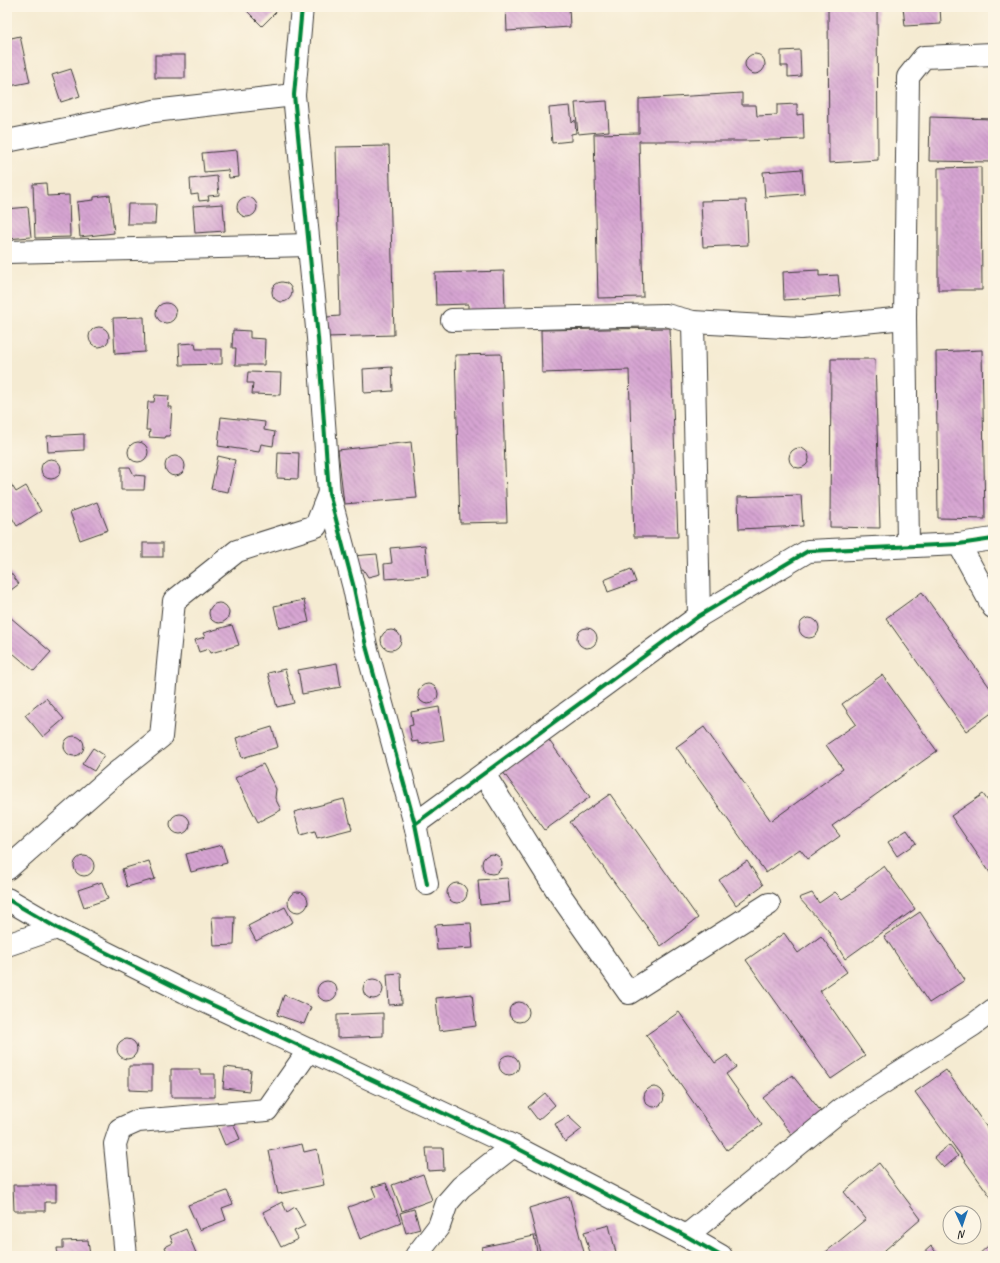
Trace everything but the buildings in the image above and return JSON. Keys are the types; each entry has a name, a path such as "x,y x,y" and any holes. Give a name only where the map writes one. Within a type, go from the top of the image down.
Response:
{"street":[{"path":"302,7 294,95 318,346 329,493 354,588 366,646 415,824 427,884"},
{"path":"908,546 904,318 908,76 924,57 993,54"},
{"path":"7,141 154,111 294,95"},
{"path":"7,252 309,245"},
{"path":"452,320 666,315 694,322 801,328 904,318"},
{"path":"694,322 699,616"},
{"path":"7,870 116,773 161,737 174,601 237,551 316,526 329,493"},
{"path":"415,824 699,616 808,551 959,544 993,539"},
{"path":"959,544 993,607"},
{"path":"484,774 558,892 628,993 769,904"},
{"path":"7,899 57,928 185,992 513,1146 686,1236 721,1256"},
{"path":"7,945 57,928"},
{"path":"686,1236 842,1109 973,1025 993,1010"},
{"path":"126,1256 116,1144 120,1129 138,1121 267,1110 308,1050"},
{"path":"416,1256 439,1226 447,1203 460,1188 513,1146"}],"cycle path":[{"path":"302,7 294,95 318,338 329,493 354,588 366,646 415,824 427,884"},
{"path":"415,824 699,616 808,551 959,544 993,539"},
{"path":"7,899 57,928 185,992 513,1146 686,1236 721,1256"}]}
